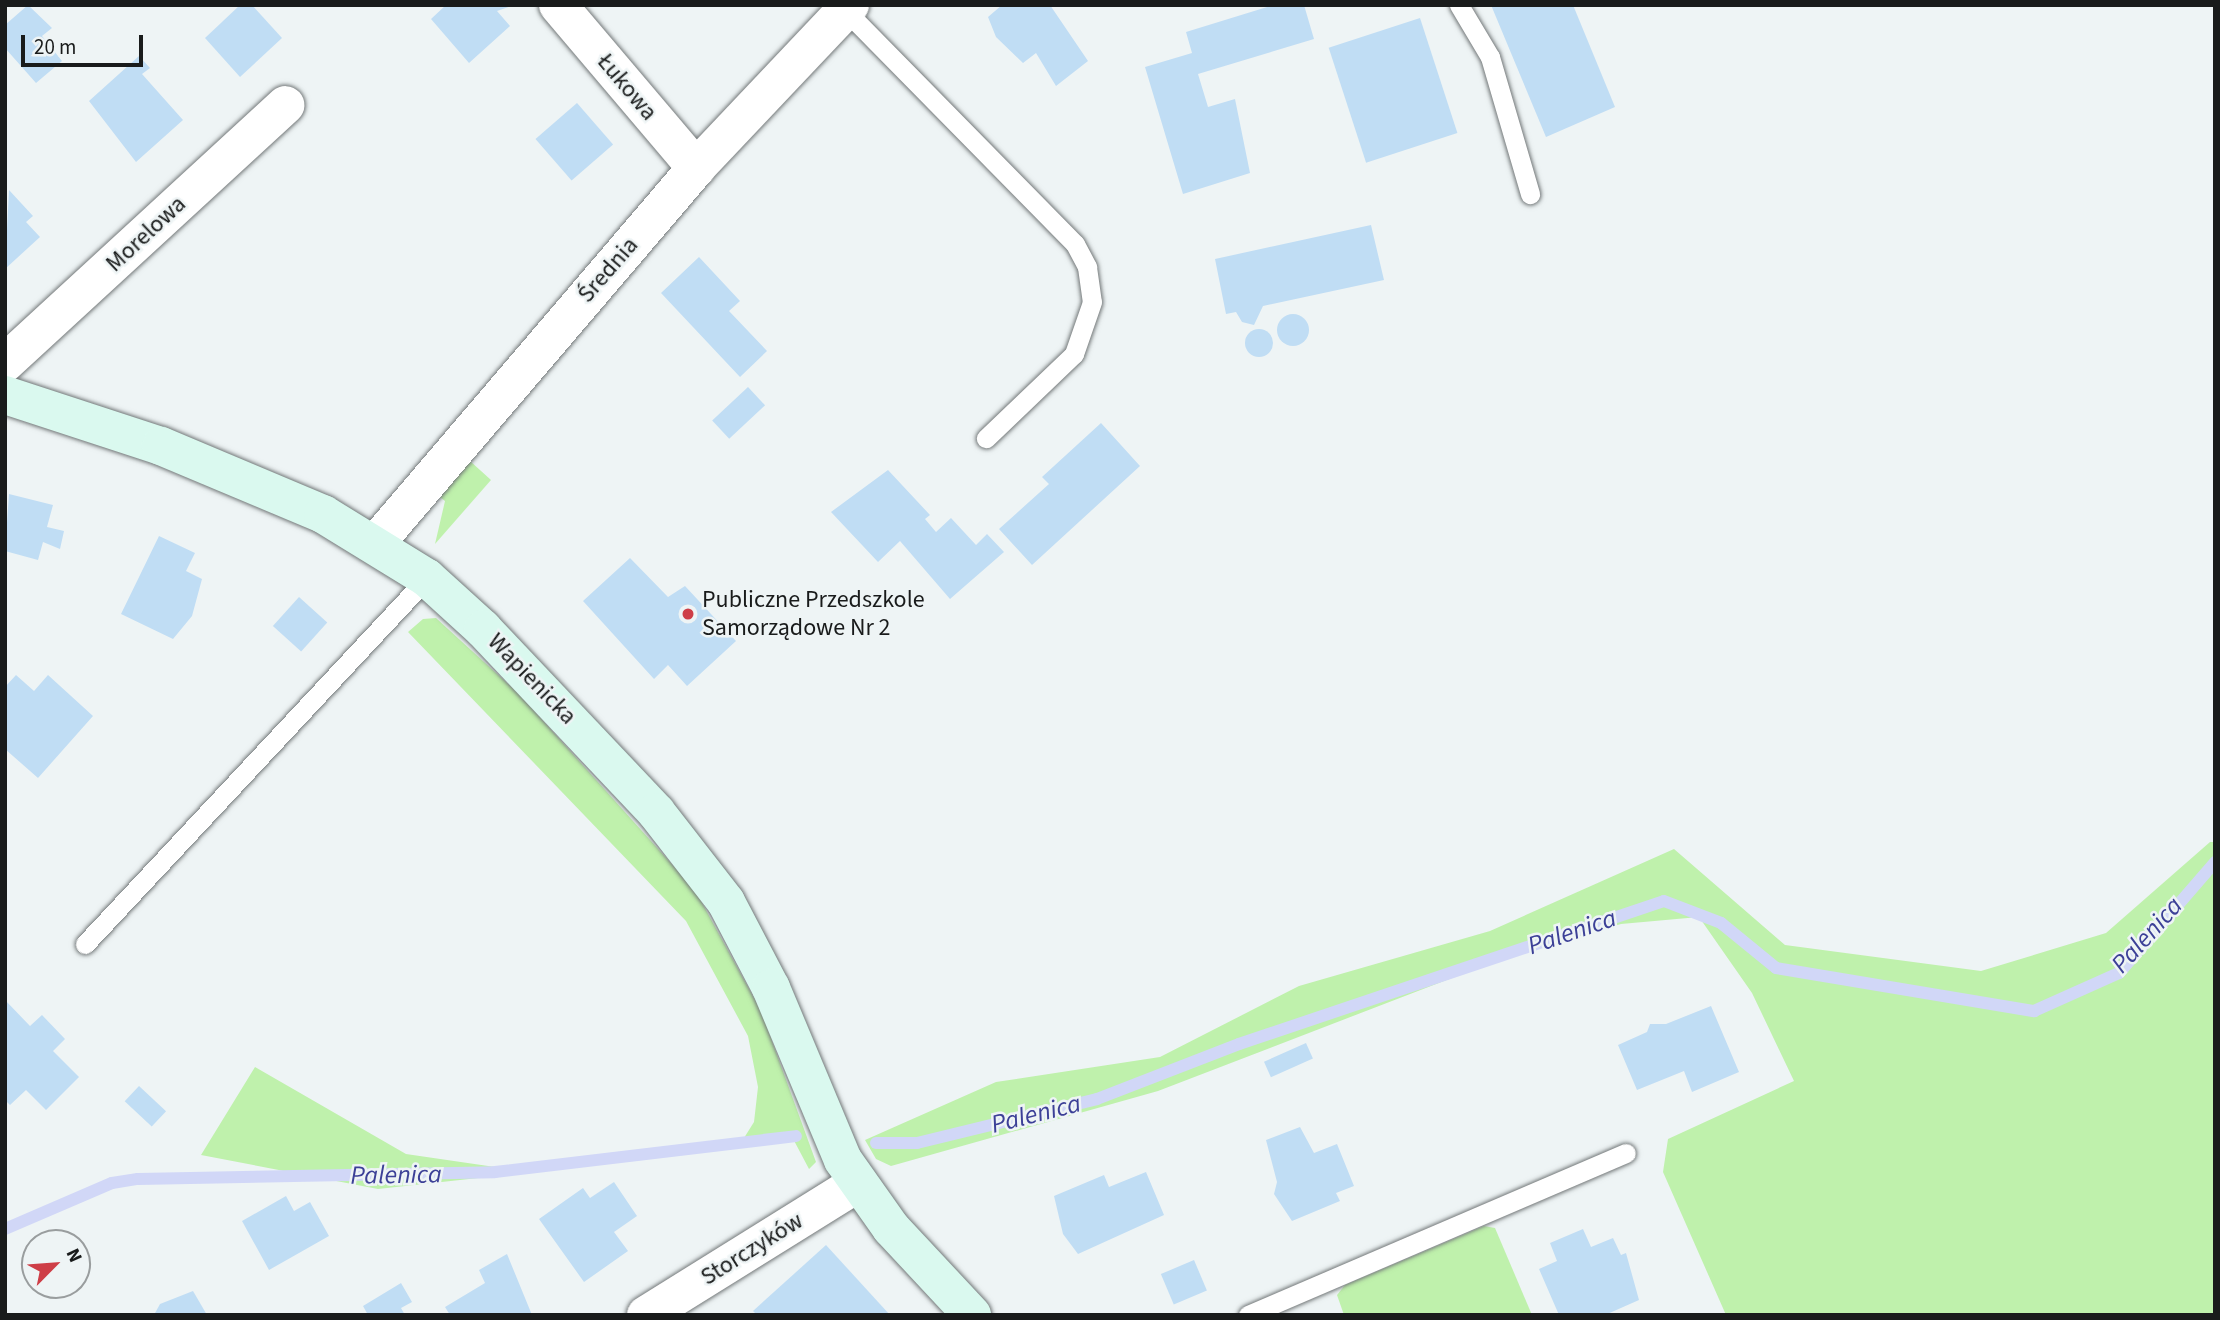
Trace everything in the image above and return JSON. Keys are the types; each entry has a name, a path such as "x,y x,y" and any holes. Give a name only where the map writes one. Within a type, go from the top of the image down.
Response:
{"street":[{"name":"Łukowa","path":"558,5 696,168"},
{"name":"Średnia","path":"376,543 696,168 848,7"},
{"name":"Morelowa","path":"5,363 286,105"},
{"name":"Wapienicka","path":"5,395 161,446 376,543 428,578 542,687 656,812 726,902 771,988 828,1134 858,1183 972,1315"},
{"name":"Storczyków","path":"646,1315 858,1183"}],"lane":[{"path":"1459,5 1490,57 1530,194"},
{"path":"848,7 1075,244 1087,267 1092,302 1074,354 986,438"},
{"path":"86,944 428,578"},
{"path":"1248,1315 1626,1153"}],"green space":[{"path":"470,461 491,480 435,544 445,501 436,494"},
{"path":"436,618 518,693 695,890 761,1011 816,1162 809,1169 790,1133 744,1138 754,1122 758,1087 748,1036 686,921 408,632 423,619"},
{"path":"2210,842 2215,842 2215,1315 1726,1315 1663,1172 1668,1139 1794,1081 1752,993 1699,917 1621,924 1496,961 1158,1091 891,1166 876,1159 865,1140 996,1082 1160,1057 1299,986 1490,931 1674,849 1785,945 1981,971 2106,933"},
{"path":"255,1067 406,1154 495,1167 595,1155 596,1165 378,1189 201,1155"},
{"path":"1484,1226 1495,1228 1532,1315 1344,1315 1337,1295 1345,1285"}],"building":[{"path":"28,5 52,28 42,36 62,61 36,83 5,48 5,25"},
{"path":"240,5 252,5 282,38 240,77 205,38"},
{"path":"446,5 514,5 497,11 510,26 469,63 431,19"},
{"path":"1002,5 1050,5 1088,61 1056,86 1036,53 1023,63 996,37 988,17"},
{"path":"1274,5 1304,5 1314,39 1198,74 1208,107 1235,99 1250,173 1183,194 1145,67 1192,53 1186,32"},
{"path":"1491,5 1573,5 1615,107 1546,137"},
{"path":"1420,18 1457,133 1366,163 1329,48"},
{"path":"139,56 150,68 142,74 183,120 136,162 89,101"},
{"path":"577,103 613,145 572,181 535,139"},
{"path":"9,190 33,216 26,222 40,237 5,269"},
{"path":"1371,225 1384,280 1263,306 1254,325 1242,322 1236,312 1226,314 1215,259"},
{"path":"699,257 740,301 729,311 767,351 740,377 661,293"},
{"path":"1293,314 1304,319 1309,330 1304,341 1293,346 1282,341 1277,330 1282,319"},
{"path":"1259,329 1269,333 1273,343 1269,353 1259,357 1249,353 1245,343 1249,333"},
{"path":"748,387 765,405 729,439 712,420"},
{"path":"1101,423 1140,466 1032,565 999,529 1049,484 1042,477"},
{"path":"888,470 930,515 925,519 936,532 951,518 976,545 987,534 1004,552 950,599 900,541 878,562 831,512"},
{"path":"9,494 53,505 47,527 64,531 60,549 43,542 38,560 5,551"},
{"path":"159,536 195,553 186,571 202,579 192,616 173,639 121,614"},
{"path":"630,558 668,597 685,586 736,641 687,686 668,665 654,679 583,601"},
{"path":"299,597 327,622 301,651 273,626"},
{"path":"16,675 34,691 48,675 93,716 38,778 5,749 5,687"},
{"path":"5,1000 30,1026 42,1015 65,1039 53,1051 79,1077 46,1110 26,1090 10,1105 5,1100"},
{"path":"1711,1006 1739,1072 1692,1092 1684,1071 1637,1090 1618,1045 1647,1032 1650,1024 1666,1024"},
{"path":"1306,1043 1313,1059 1271,1077 1264,1062"},
{"path":"139,1086 166,1111 152,1127 125,1101"},
{"path":"1300,1127 1314,1153 1337,1144 1354,1186 1336,1193 1340,1201 1292,1221 1274,1194 1277,1182 1266,1140"},
{"path":"1146,1172 1164,1215 1078,1254 1063,1234 1054,1196 1104,1175 1109,1187"},
{"path":"614,1182 637,1216 614,1232 628,1251 584,1282 539,1219 583,1188 590,1198"},
{"path":"286,1196 294,1211 310,1202 329,1236 269,1270 242,1221"},
{"path":"1583,1229 1591,1247 1613,1238 1621,1255 1626,1253 1639,1300 1605,1315 1559,1315 1539,1269 1557,1261 1550,1243"},
{"path":"826,1245 890,1315 757,1315 753,1311"},
{"path":"507,1254 532,1315 450,1315 445,1307 485,1283 479,1270"},
{"path":"1194,1260 1207,1290 1174,1304 1161,1274"},
{"path":"401,1283 412,1302 401,1308 405,1315 368,1315 363,1306"},
{"path":"193,1291 207,1315 154,1315 160,1304"}],"waterway":[{"name":"Palenica","path":"876,1143 917,1143 1097,1099 1239,1044 1664,901 1721,923 1776,968 2034,1011 2119,973 2215,862"},
{"name":"Palenica","path":"5,1229 112,1183 138,1179 495,1172 796,1136"}],"place":[{"name":"Publiczne Przedszkole Samorządowe Nr 2","path":"688,614"}]}
